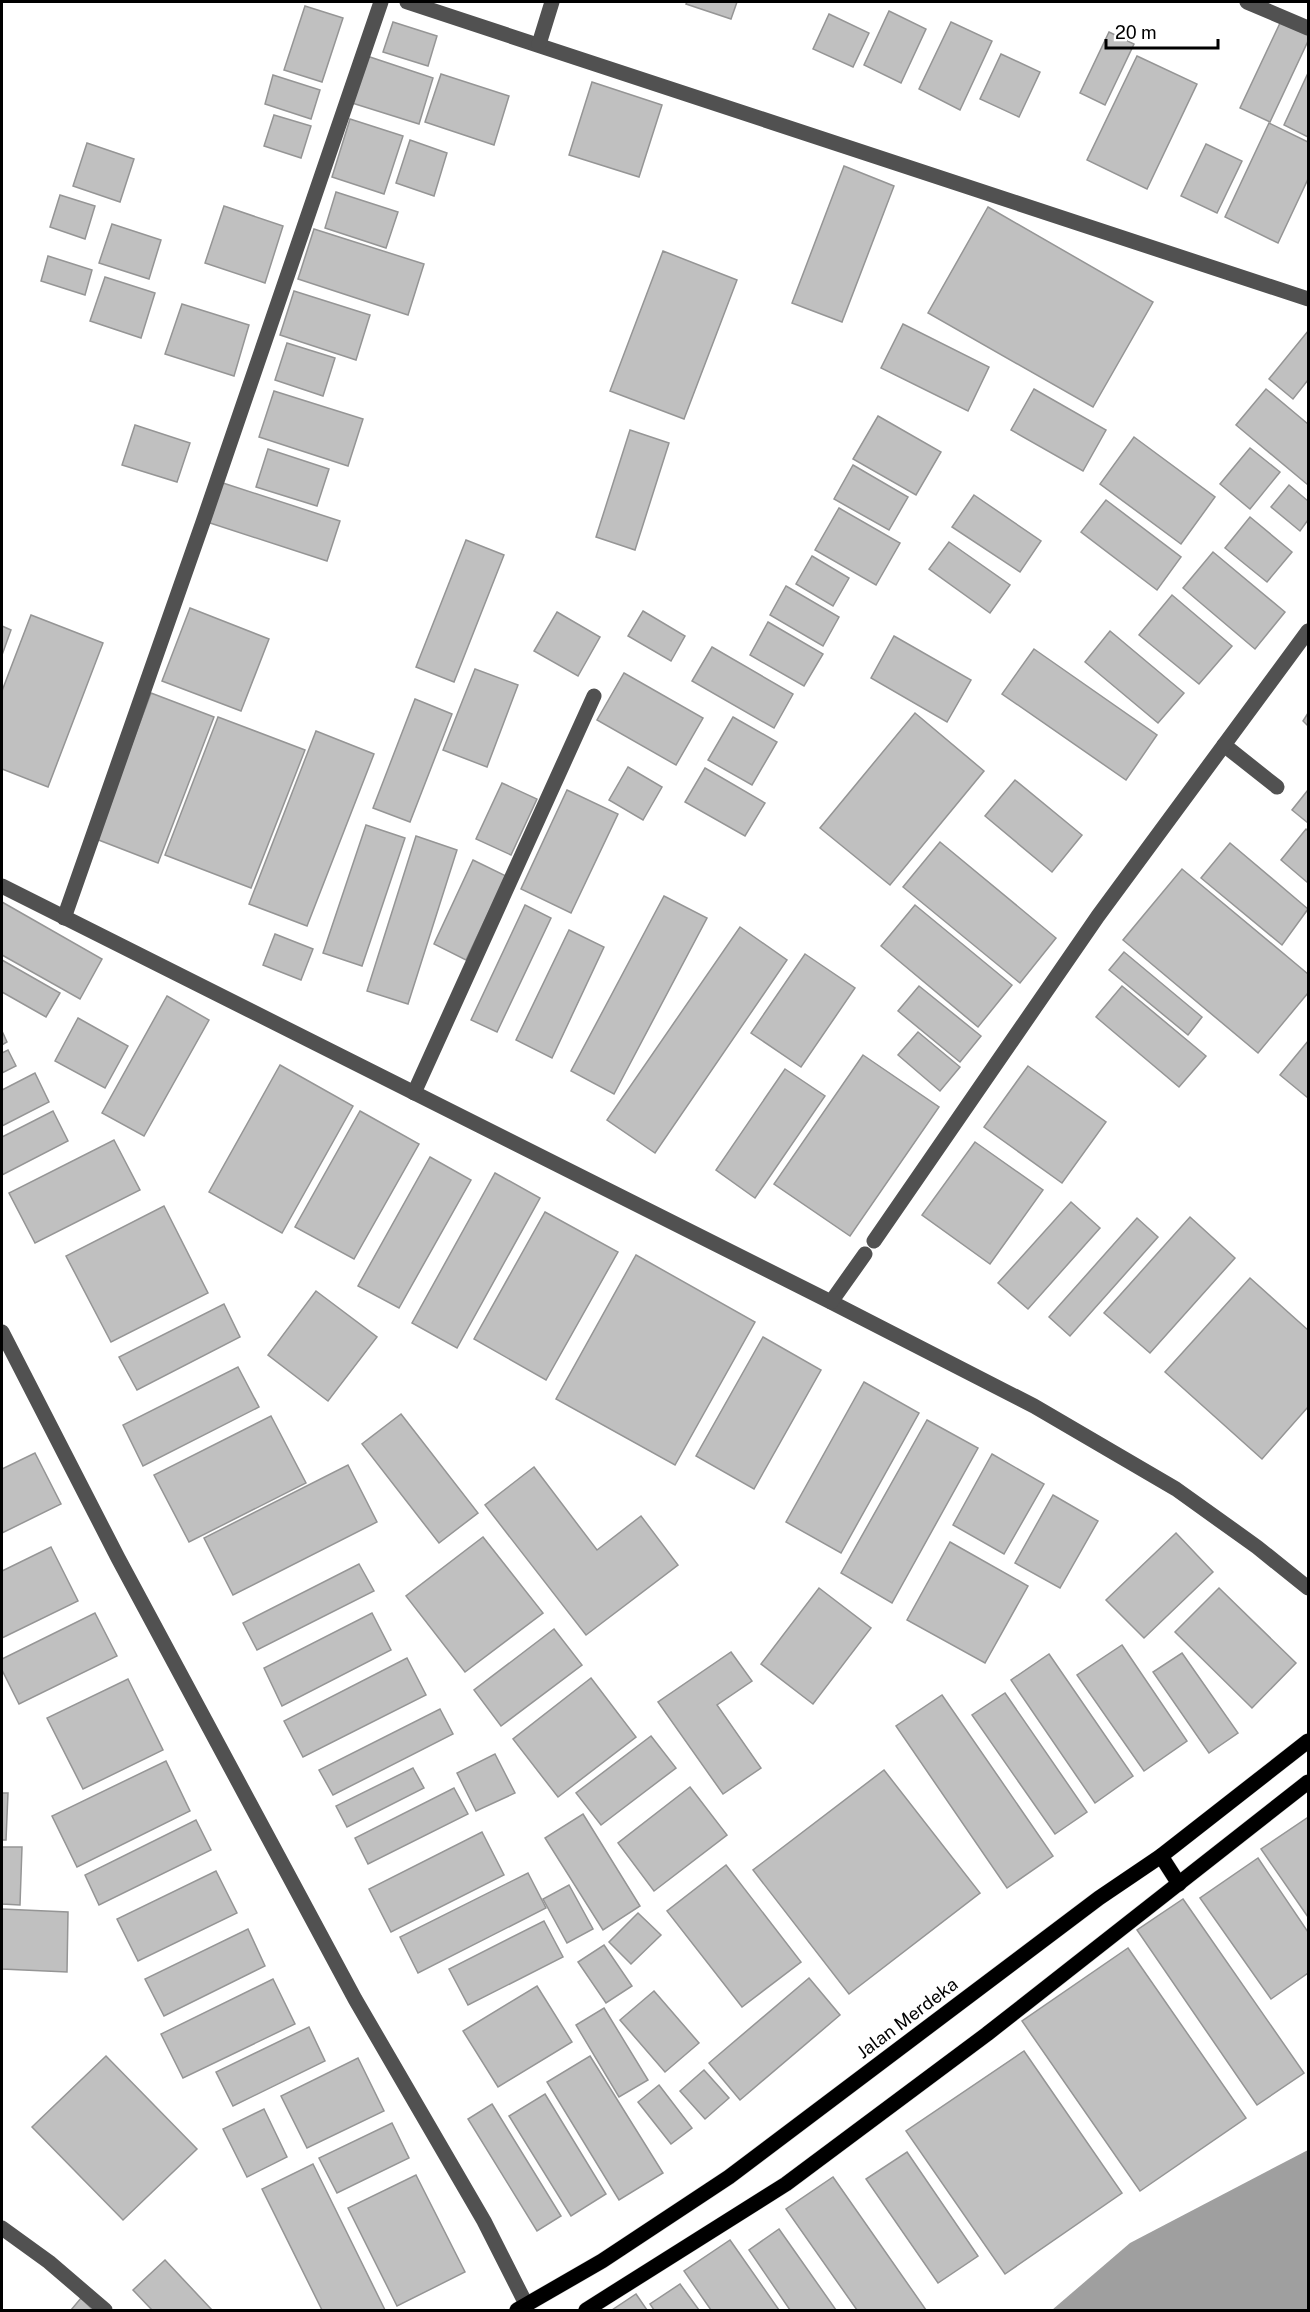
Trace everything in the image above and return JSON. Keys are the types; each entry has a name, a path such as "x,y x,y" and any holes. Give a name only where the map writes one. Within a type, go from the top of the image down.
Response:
{"main road":[{"name":"Jalan Merdeka","path":"522,2308 602,2261 729,2176 1099,1898 1161,1856 1308,1741"},
{"path":"586,2310 786,2184 987,2034 1308,1782"},
{"path":"1161,1856 1179,1884"}],"street":[{"path":"64,918 203,522 381,2"},
{"path":"407,2 1308,298"},
{"path":"539,45 552,2"},
{"path":"1247,2 1308,28"},
{"path":"874,1241 1098,916 1308,631"},
{"path":"414,1093 594,696"},
{"path":"1224,745 1277,787"},
{"path":"2,886 1034,1406 1176,1490 1257,1547 1308,1588"},
{"path":"831,1302 865,1254"},
{"path":"2,1332 124,1569 354,1999 484,2221 522,2308"},
{"path":"2,2228 49,2262 105,2310"}],"shaded area":[{"path":"1308,2150 1308,2310 1052,2310 1130,2243"}],"building":[{"path":"687,2 737,2 731,19 686,4"},
{"path":"305,6 343,18 322,82 284,70"},
{"path":"889,11 926,29 901,83 864,65"},
{"path":"829,14 869,33 853,67 813,49"},
{"path":"1281,21 1308,34 1308,41 1270,122 1240,108"},
{"path":"393,22 437,36 428,66 383,52"},
{"path":"951,22 992,41 960,110 919,89"},
{"path":"1109,32 1134,44 1105,105 1080,93"},
{"path":"1001,54 1040,72 1019,117 980,99"},
{"path":"367,56 433,78 419,124 352,103"},
{"path":"1137,56 1197,84 1147,189 1087,160"},
{"path":"1308,73 1308,137 1284,125"},
{"path":"441,74 509,96 494,145 425,122"},
{"path":"273,75 320,90 311,119 265,104"},
{"path":"592,82 662,105 639,177 569,155"},
{"path":"274,115 311,126 301,158 264,146"},
{"path":"350,119 403,136 384,194 332,177"},
{"path":"1269,123 1308,142 1308,179 1278,243 1225,217"},
{"path":"410,140 447,153 434,196 396,183"},
{"path":"87,143 134,159 120,202 73,186"},
{"path":"1206,144 1242,161 1217,213 1181,196"},
{"path":"844,166 894,186 842,322 792,303"},
{"path":"336,192 398,212 386,248 325,228"},
{"path":"60,195 95,206 85,239 50,227"},
{"path":"224,206 283,226 265,283 205,263"},
{"path":"988,207 1153,302 1093,407 928,313"},
{"path":"112,224 161,240 149,279 99,263"},
{"path":"314,229 424,264 408,315 298,279"},
{"path":"663,251 737,280 684,419 610,391"},
{"path":"48,256 92,270 85,295 41,281"},
{"path":"105,277 155,293 141,338 90,321"},
{"path":"294,291 370,315 356,360 280,335"},
{"path":"182,304 249,325 234,376 165,354"},
{"path":"903,324 989,367 968,411 881,368"},
{"path":"1308,331 1308,380 1293,399 1269,379"},
{"path":"287,343 335,358 323,396 275,380"},
{"path":"1034,389 1106,430 1083,471 1011,430"},
{"path":"1266,389 1308,424 1308,485 1236,425"},
{"path":"274,391 363,419 348,466 259,437"},
{"path":"878,416 941,452 916,495 853,459"},
{"path":"135,425 190,443 177,482 122,465"},
{"path":"630,430 669,443 635,550 596,537"},
{"path":"1134,437 1215,497 1181,544 1100,484"},
{"path":"1250,448 1280,472 1250,509 1220,484"},
{"path":"268,449 329,469 317,506 256,487"},
{"path":"853,465 908,497 889,530 834,499"},
{"path":"220,482 340,521 327,561 207,522"},
{"path":"1289,485 1308,501 1308,520 1300,531 1271,507"},
{"path":"974,495 1041,541 1020,572 952,527"},
{"path":"1106,500 1181,557 1157,590 1081,532"},
{"path":"839,508 900,543 876,585 815,550"},
{"path":"1250,517 1292,552 1267,582 1225,548"},
{"path":"466,540 504,555 454,682 416,667"},
{"path":"949,542 1010,585 990,613 929,569"},
{"path":"1213,552 1285,612 1255,649 1183,588"},
{"path":"812,556 849,578 833,606 796,584"},
{"path":"786,586 839,617 823,646 770,615"},
{"path":"1172,595 1232,646 1199,684 1139,635"},
{"path":"190,608 269,639 241,711 162,681"},
{"path":"643,611 685,636 671,661 628,636"},
{"path":"557,612 600,637 578,676 534,651"},
{"path":"31,615 103,643 48,787 2,769 2,691"},
{"path":"768,622 823,654 804,686 750,655"},
{"path":"2,626 11,630 2,655"},
{"path":"1110,631 1184,693 1158,723 1085,662"},
{"path":"894,636 971,680 947,722 871,678"},
{"path":"712,647 793,694 774,728 692,681"},
{"path":"1034,649 1157,735 1126,780 1002,694"},
{"path":"475,669 518,685 487,767 443,750"},
{"path":"624,673 703,718 676,765 597,720"},
{"path":"151,693 214,717 158,863 96,839"},
{"path":"415,699 452,714 410,822 373,808"},
{"path":"915,713 984,771 890,885 820,828"},
{"path":"1308,713 1308,726 1303,721"},
{"path":"218,717 305,750 251,888 165,855"},
{"path":"733,717 777,742 752,785 708,760"},
{"path":"316,731 374,754 307,926 249,904"},
{"path":"628,767 662,787 643,820 609,800"},
{"path":"705,768 765,803 745,836 685,802"},
{"path":"1015,780 1082,835 1052,872 985,816"},
{"path":"502,783 537,799 511,855 476,839"},
{"path":"567,790 618,814 571,913 521,889"},
{"path":"1308,790 1308,823 1292,810"},
{"path":"366,825 405,838 362,966 323,953"},
{"path":"1306,829 1308,831 1308,883 1281,860"},
{"path":"416,836 457,850 408,1004 367,991"},
{"path":"940,842 1056,938 1020,983 903,887"},
{"path":"1230,843 1308,909 1282,945 1201,878"},
{"path":"473,860 506,876 466,960 434,944"},
{"path":"1182,869 1308,974 1308,993 1258,1053 1123,940"},
{"path":"664,896 707,918 614,1094 571,1071"},
{"path":"2,902 102,959 80,999 2,955"},
{"path":"525,905 551,918 497,1032 471,1020"},
{"path":"915,905 1012,985 978,1027 881,946"},
{"path":"740,927 787,960 655,1153 607,1120"},
{"path":"569,930 604,947 552,1058 516,1040"},
{"path":"275,934 313,949 301,980 263,965"},
{"path":"1124,952 1202,1017 1188,1035 1109,970"},
{"path":"805,954 855,988 801,1067 751,1033"},
{"path":"2,960 60,993 46,1017 2,992"},
{"path":"919,986 981,1036 960,1062 898,1011"},
{"path":"1122,986 1206,1056 1179,1087 1096,1017"},
{"path":"167,996 209,1020 144,1136 102,1113"},
{"path":"78,1018 128,1046 105,1088 55,1061"},
{"path":"2,1031 7,1042 2,1045"},
{"path":"918,1032 960,1067 940,1091 898,1055"},
{"path":"1308,1041 1308,1098 1280,1075"},
{"path":"8,1050 16,1066 2,1073 2,1053"},
{"path":"863,1055 939,1107 850,1236 774,1184"},
{"path":"280,1065 353,1106 282,1233 209,1192"},
{"path":"1028,1066 1106,1122 1062,1183 984,1127"},
{"path":"785,1069 825,1096 755,1198 716,1170"},
{"path":"35,1073 49,1102 2,1126 2,1090"},
{"path":"53,1111 68,1141 2,1175 2,1137"},
{"path":"360,1111 419,1144 354,1259 295,1227"},
{"path":"114,1140 140,1190 35,1243 9,1193"},
{"path":"975,1142 1043,1190 990,1264 922,1215"},
{"path":"430,1157 471,1180 399,1308 358,1286"},
{"path":"495,1173 540,1198 457,1348 412,1323"},
{"path":"1071,1202 1100,1228 1028,1309 998,1283"},
{"path":"164,1206 208,1293 111,1342 66,1256"},
{"path":"545,1212 618,1252 546,1380 474,1339"},
{"path":"1190,1217 1235,1258 1150,1353 1104,1313"},
{"path":"1137,1218 1158,1237 1070,1336 1049,1317"},
{"path":"636,1255 755,1322 675,1465 556,1399"},
{"path":"1250,1278 1308,1330 1308,1407 1262,1459 1165,1372"},
{"path":"316,1291 377,1337 328,1401 268,1355"},
{"path":"224,1304 240,1337 137,1390 119,1357"},
{"path":"763,1337 821,1370 754,1489 696,1456"},
{"path":"238,1367 259,1407 143,1466 123,1425"},
{"path":"864,1382 919,1413 841,1553 786,1522"},
{"path":"401,1414 478,1513 439,1543 362,1444"},
{"path":"271,1416 306,1483 189,1542 154,1475"},
{"path":"927,1420 978,1448 892,1603 841,1573"},
{"path":"35,1453 61,1504 2,1533 2,1469"},
{"path":"992,1454 1044,1484 1004,1554 953,1525"},
{"path":"348,1465 377,1522 233,1595 204,1538"},
{"path":"534,1467 597,1550 641,1516 678,1565 586,1635 485,1505"},
{"path":"1053,1495 1098,1521 1060,1588 1015,1563"},
{"path":"1176,1533 1213,1572 1144,1638 1106,1600"},
{"path":"483,1537 543,1613 465,1672 406,1596"},
{"path":"950,1542 1028,1586 985,1663 907,1620"},
{"path":"51,1547 78,1601 2,1638 2,1571"},
{"path":"359,1564 374,1591 257,1650 243,1623"},
{"path":"819,1588 871,1628 813,1704 761,1664"},
{"path":"1219,1588 1296,1663 1252,1708 1175,1632"},
{"path":"95,1613 117,1656 19,1704 2,1670 2,1659"},
{"path":"372,1613 391,1650 282,1706 264,1668"},
{"path":"554,1629 582,1665 501,1726 474,1690"},
{"path":"1122,1645 1187,1741 1144,1771 1077,1675"},
{"path":"731,1652 752,1681 717,1705 761,1768 723,1794 658,1702"},
{"path":"1182,1653 1238,1733 1209,1753 1153,1672"},
{"path":"1049,1654 1133,1776 1095,1803 1011,1680"},
{"path":"407,1658 426,1695 303,1757 284,1721"},
{"path":"591,1678 636,1737 558,1797 513,1739"},
{"path":"128,1679 163,1750 83,1789 47,1718"},
{"path":"1005,1693 1087,1812 1055,1834 972,1715"},
{"path":"942,1695 1053,1856 1007,1888 896,1726"},
{"path":"440,1709 453,1734 333,1795 319,1770"},
{"path":"651,1736 676,1768 601,1825 576,1793"},
{"path":"495,1754 515,1793 476,1811 457,1773"},
{"path":"166,1761 190,1811 77,1867 52,1816"},
{"path":"413,1768 424,1788 347,1827 336,1806"},
{"path":"884,1770 980,1893 849,1994 753,1870"},
{"path":"690,1787 727,1835 654,1891 618,1843"},
{"path":"454,1788 468,1814 368,1864 355,1838"},
{"path":"2,1793 8,1793 6,1840 2,1840"},
{"path":"583,1814 640,1906 603,1930 545,1838"},
{"path":"1308,1819 1308,1917 1261,1849"},
{"path":"196,1820 211,1850 99,1905 85,1875"},
{"path":"482,1832 504,1875 391,1932 369,1889"},
{"path":"2,1847 22,1847 20,1905 2,1904"},
{"path":"1258,1858 1308,1932 1308,1973 1271,1999 1200,1898"},
{"path":"726,1865 801,1962 742,2007 667,1911"},
{"path":"216,1871 237,1913 138,1961 117,1919"},
{"path":"528,1873 546,1908 418,1973 400,1937"},
{"path":"569,1885 593,1929 567,1943 543,1899"},
{"path":"1183,1899 1304,2073 1257,2105 1137,1930"},
{"path":"2,1909 68,1912 67,1972 2,1969"},
{"path":"638,1913 661,1935 631,1964 609,1942"},
{"path":"544,1921 563,1957 468,2005 449,1969"},
{"path":"248,1929 265,1966 164,2016 145,1979"},
{"path":"604,1945 632,1986 606,2003 578,1962"},
{"path":"1128,1948 1246,2118 1140,2191 1022,2021"},
{"path":"809,1978 840,2015 740,2100 709,2063"},
{"path":"273,1979 295,2024 183,2078 161,2034"},
{"path":"537,1986 572,2042 498,2087 463,2031"},
{"path":"654,1991 699,2043 665,2072 620,2020"},
{"path":"604,2008 648,2080 619,2097 576,2025"},
{"path":"309,2027 325,2061 233,2106 216,2072"},
{"path":"1024,2051 1122,2193 1005,2274 906,2131"},
{"path":"106,2056 197,2149 123,2220 32,2127"},
{"path":"590,2056 663,2173 619,2200 547,2082"},
{"path":"358,2058 384,2111 307,2148 281,2096"},
{"path":"704,2070 729,2098 705,2119 680,2091"},
{"path":"659,2085 692,2128 671,2144 638,2102"},
{"path":"545,2094 606,2194 571,2216 509,2116"},
{"path":"492,2104 561,2216 537,2231 468,2119"},
{"path":"264,2109 287,2157 247,2177 223,2129"},
{"path":"392,2123 409,2158 337,2193 319,2158"},
{"path":"907,2152 978,2256 938,2283 866,2179"},
{"path":"313,2164 385,2310 322,2310 262,2189"},
{"path":"416,2175 465,2272 397,2306 348,2208"},
{"path":"833,2177 926,2310 857,2310 786,2209"},
{"path":"779,2229 836,2310 790,2310 749,2250"},
{"path":"730,2240 779,2310 711,2310 684,2271"},
{"path":"165,2260 212,2310 152,2310 133,2290"},
{"path":"680,2284 699,2310 654,2310 650,2304"},
{"path":"636,2294 647,2310 612,2310"},
{"path":"81,2298 93,2310 71,2310"}]}
